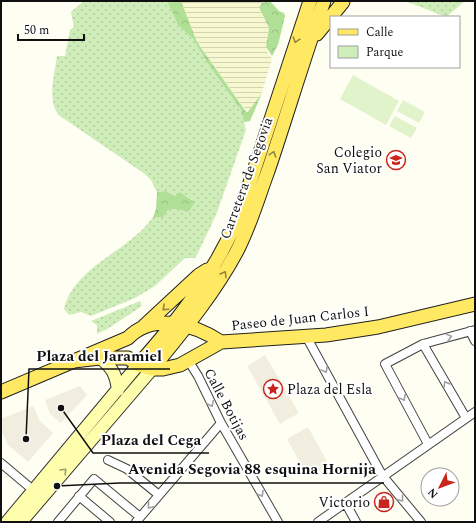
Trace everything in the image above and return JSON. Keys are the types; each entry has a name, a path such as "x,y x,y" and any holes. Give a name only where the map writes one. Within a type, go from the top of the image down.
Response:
{"main road":[{"path":"309,2 334,7 344,2"},
{"name":"Carretera de Segovia","path":"133,362 186,326 216,265 239,216 309,2"},
{"path":"332,16 344,2"},
{"name":"Carretera de Segovia","path":"152,369 202,306 222,278 238,249 251,220 323,4"},
{"path":"310,43 330,19"},
{"path":"141,329 199,275 216,265"},
{"name":"Paseo de Juan Carlos I","path":"1,392 74,361 100,348 128,338 141,329 152,324 186,326 217,339 306,336 378,327 475,304"},
{"path":"202,306 203,320 206,328 217,339"},
{"path":"186,326 200,339 199,346 191,358"},
{"path":"15,520 33,490 118,390 133,362 124,347 128,338"},
{"name":"Paseo de Juan Carlos I","path":"74,361 100,358 133,362 152,369 163,369 213,348 217,339"},
{"path":"100,358 110,365 114,372 118,390"},
{"path":"15,520 152,369"}],"street":[{"path":"428,444 385,364 423,344 473,331 475,341"},
{"path":"306,336 382,475 420,522"},
{"path":"423,344 466,418"},
{"name":"Calle Botijas","path":"191,358 221,423 278,522"},
{"path":"318,522 382,475 475,412"},
{"path":"59,522 94,479 138,520 221,423"},
{"path":"108,460 127,469 159,495"},
{"path":"1,463 33,490"},
{"path":"79,496 110,522"},
{"path":"345,502 356,522"}],"green space":[{"path":"84,1 167,1 178,25 193,39 208,64 241,110 246,130 216,215 196,257 185,258 155,286 135,298 91,316 81,312 69,315 64,309 70,294 79,281 91,270 131,240 153,217 163,217 169,209 179,209 192,199 180,192 176,196 166,191 157,192 151,180 145,174 60,116 56,110 53,103 52,87 57,56 65,56 70,30 74,27 71,12"},
{"path":"167,1 181,1 197,42 247,113 262,93 250,121 244,122 241,110 208,64 193,39 178,25"},
{"path":"181,1 267,1 262,3 263,16 269,28 266,50 272,59 262,92 248,113 197,42"},
{"path":"270,1 279,11 284,13 285,16 278,45 272,56 266,47 269,28 259,7 262,3"},
{"path":"405,1 465,1 447,16 443,16"},
{"path":"353,75 399,101 386,125 340,99"},
{"path":"403,100 425,112 419,123 397,111"},
{"path":"395,116 417,128 411,138 389,126"},
{"path":"166,191 175,196 180,192 195,202 188,212 179,209 169,209 163,217 153,217 156,209 157,192"},
{"path":"140,301 142,306 109,328 97,334 97,325 91,321"}],"shaded area":[{"name":"Plaza del Esla","path":"265,355 299,413 280,424 247,366"},
{"path":"80,386 87,395 61,423 50,414 45,400"},
{"path":"33,406 40,421 53,433 28,462 8,445 1,430 1,419"},
{"path":"308,427 329,465 308,477 287,439"}],"place":[{"name":"Colegio San Viator","path":"396,160"},
{"name":"Plaza del Esla","path":"273,389"},
{"name":"Plaza del Cega","path":"61,408"},
{"name":"Plaza del Jaramiel","path":"26,439"},
{"name":"Avenida Segovia 88 esquina Hornija","path":"57,486"},
{"name":"Victorio","path":"384,502"}]}
